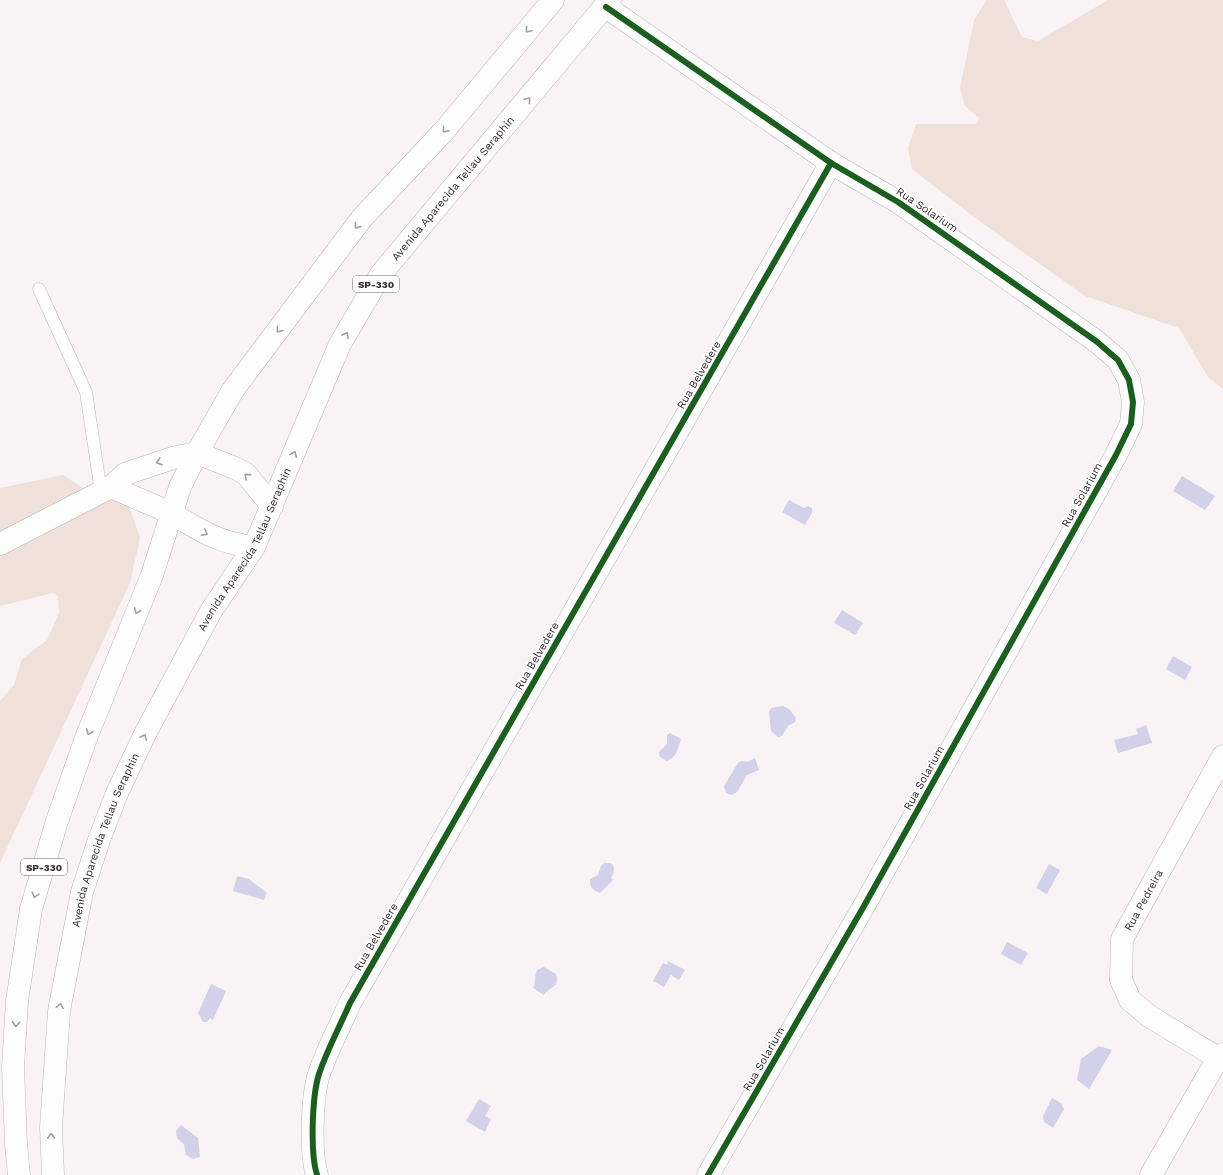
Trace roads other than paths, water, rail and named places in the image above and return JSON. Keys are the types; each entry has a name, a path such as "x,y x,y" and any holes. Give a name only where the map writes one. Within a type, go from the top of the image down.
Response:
{"street":[{"name":"SP-330","path":"19,1175 16,1144 13,1067 17,1001 31,909 57,821 86,738 152,575 180,487 197,453 233,390 362,218 443,132 553,0"},
{"name":"Rua Solarium","path":"608,3 831,163 898,202 1096,341 1118,360 1129,380 1133,402 1131,424 1116,455 864,906 708,1175"},
{"name":"Avenida Aparecida Tellau Seraphin","path":"53,1175 51,1127 59,1011 82,892 99,840 117,793 146,732 211,611 254,547 340,344 381,274 608,3"},
{"name":"Rua Belvedere","path":"317,1175 314,1167 312,1126 319,1074 350,1003 831,163"},
{"path":"0,544 106,490 125,474 176,457 197,453 246,474 272,506"},
{"path":"106,490 171,513 217,539 233,545 254,547"},
{"name":"Rua Pedreira","path":"1221,1056 1149,1016 1130,1000 1121,980 1122,939 1223,756"},
{"path":"1151,1175 1221,1056"}],"lane":[{"path":"39,289 86,392 106,490"}],"water":[{"path":"1182,476 1215,496 1205,510 1173,491"},
{"path":"789,500 804,508 808,506 812,508 812,513 805,525 782,512"},
{"path":"842,610 863,623 855,635 834,623"},
{"path":"1173,656 1192,667 1185,680 1166,669"},
{"path":"783,706 789,709 796,718 795,722 788,726 782,736 778,737 771,731 769,712 771,708"},
{"path":"1146,725 1152,743 1118,753 1114,740 1138,734 1136,729"},
{"path":"670,733 681,739 675,755 667,761 659,756 659,752 667,744 667,735"},
{"path":"755,758 759,770 747,775 737,792 732,795 726,793 724,786 738,763 741,761 748,762"},
{"path":"604,863 611,863 614,867 614,872 611,878 613,880 600,893 592,888 590,879 598,875 601,866"},
{"path":"1049,864 1060,870 1047,894 1036,888"},
{"path":"237,876 249,879 267,893 264,900 233,891"},
{"path":"1007,942 1028,953 1021,965 1001,954"},
{"path":"668,961 685,970 679,980 671,975 664,987 653,981 663,963 667,965"},
{"path":"544,967 556,974 557,982 544,995 533,988 537,970"},
{"path":"211,984 226,991 213,1020 210,1018 207,1022 203,1022 198,1013"},
{"path":"1099,1046 1112,1050 1089,1089 1077,1080 1081,1059"},
{"path":"1052,1098 1061,1103 1064,1109 1053,1128 1044,1122 1043,1116"},
{"path":"479,1099 491,1106 485,1116 491,1119 485,1132 466,1121"},
{"path":"181,1125 198,1138 200,1157 193,1159 186,1155 184,1144 177,1138 176,1131"}]}
